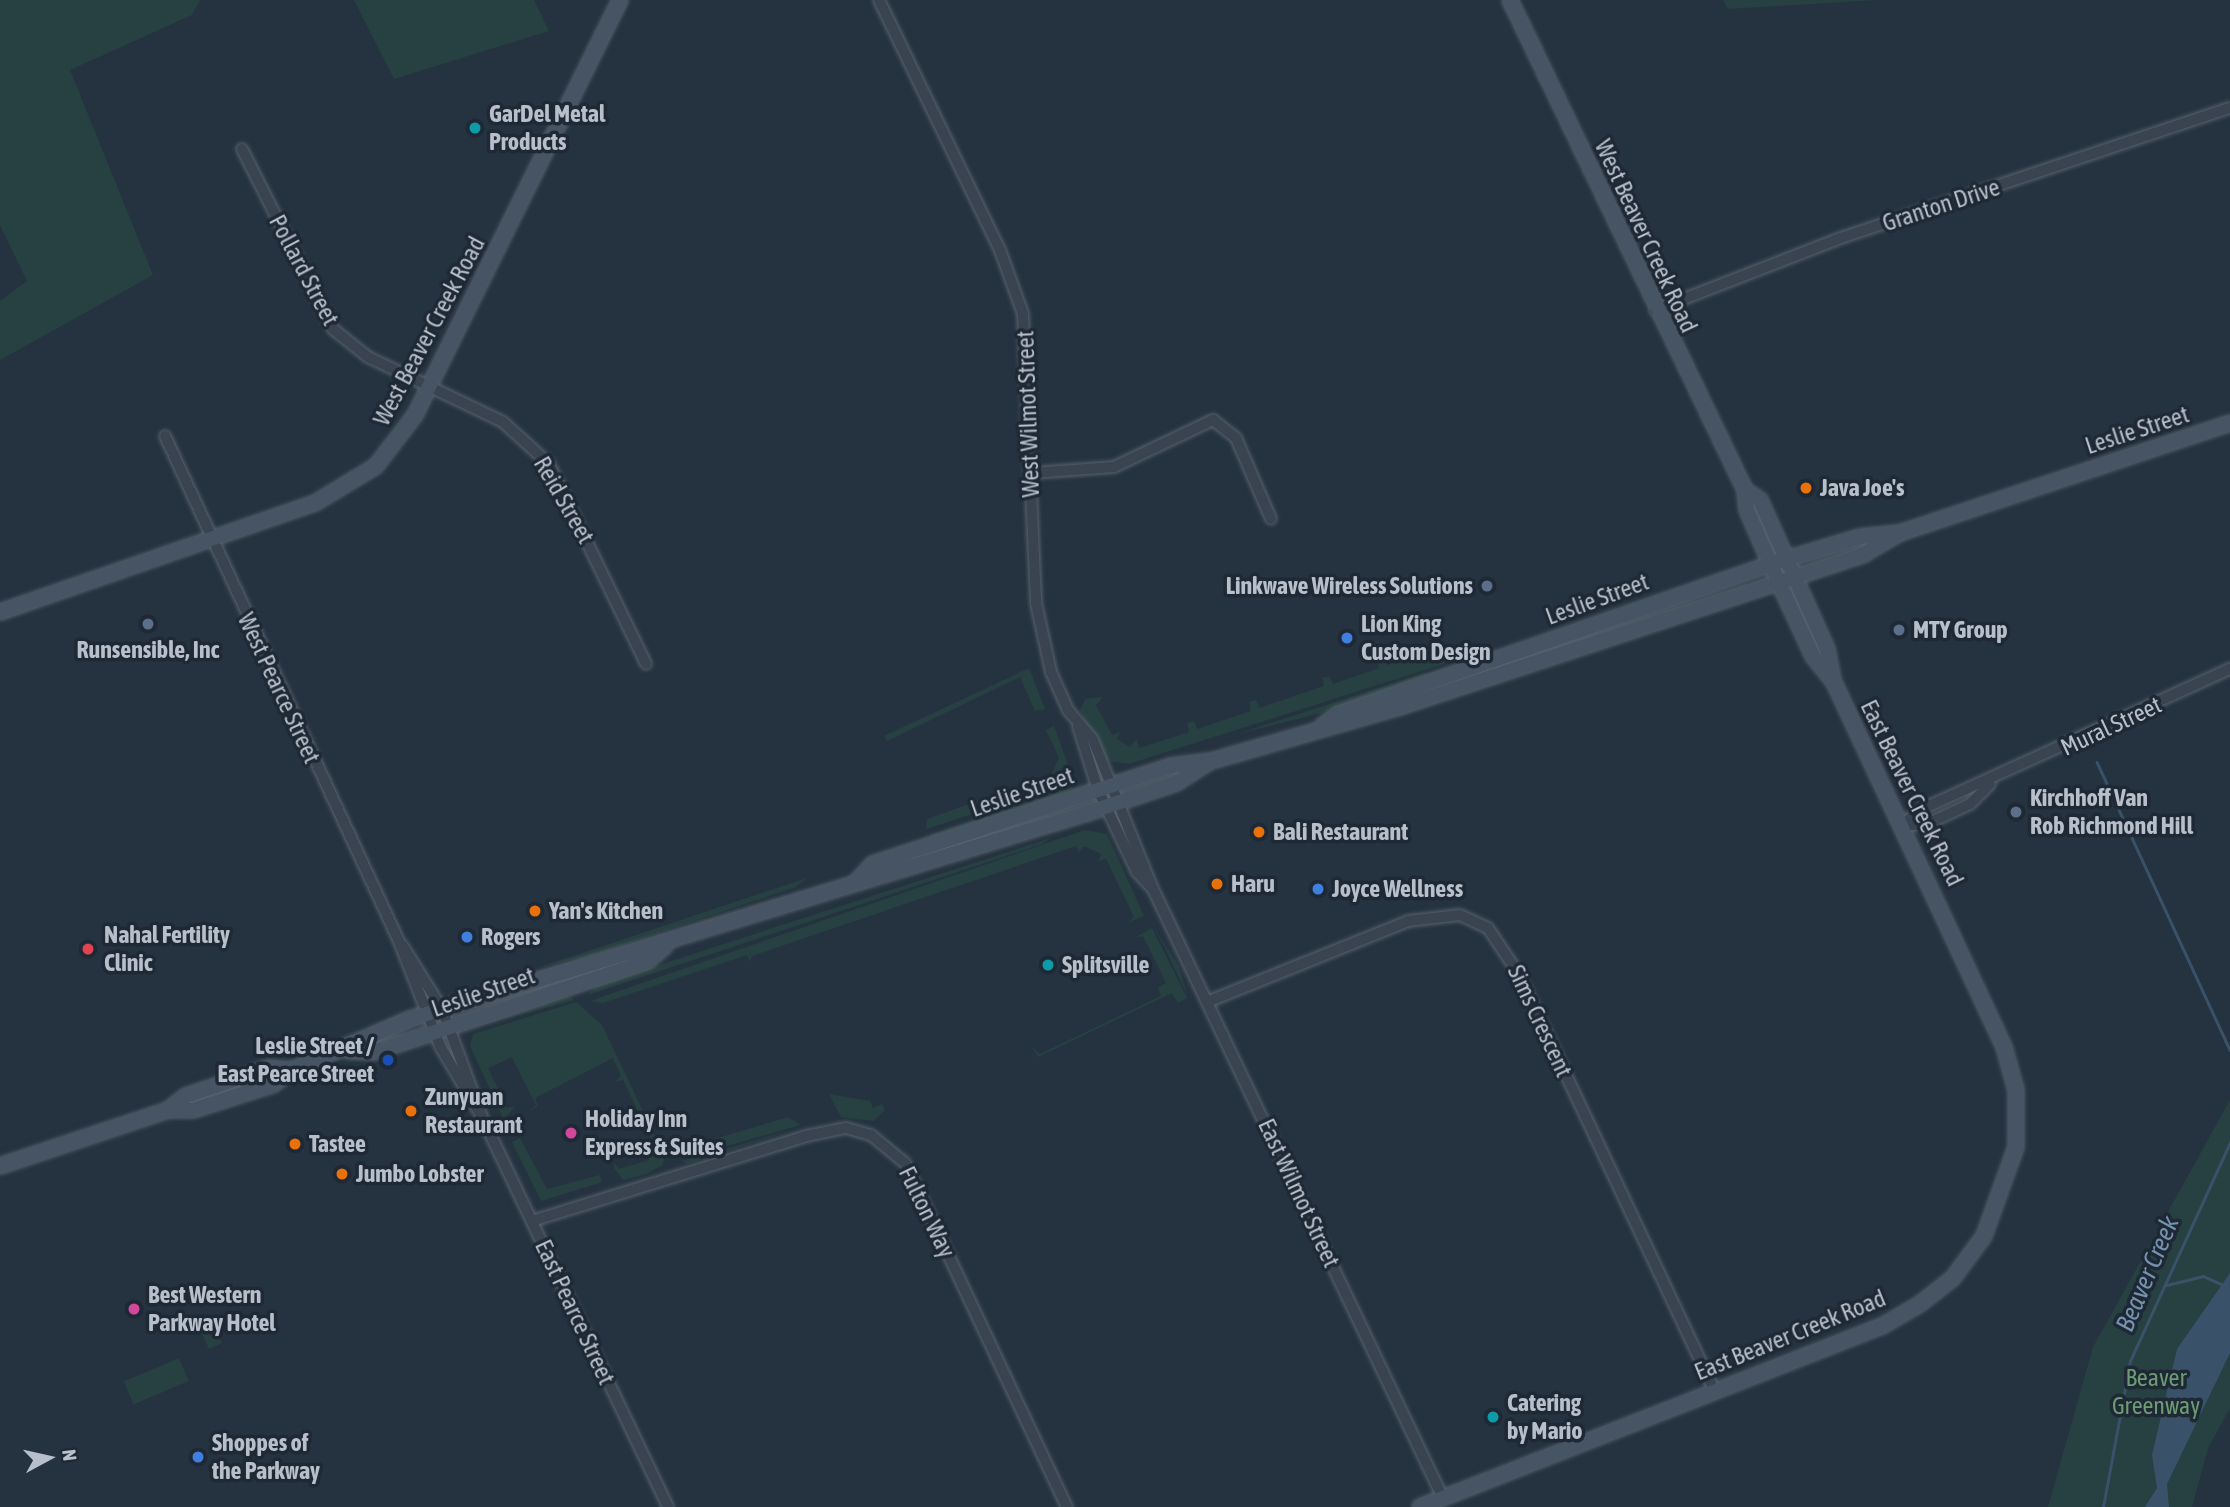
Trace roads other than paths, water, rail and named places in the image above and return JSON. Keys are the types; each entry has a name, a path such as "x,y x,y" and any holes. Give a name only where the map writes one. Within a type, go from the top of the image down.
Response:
{"main road":[{"name":"West Beaver Creek Road","path":"0,611 315,503 364,476 400,439 429,388 620,0"},
{"name":"West Beaver Creek Road","path":"1510,0 1656,310 1745,490 1770,564"},
{"name":"Leslie Street","path":"855,883 873,864 1171,766 1210,761 1318,729 1864,554 1900,533 2230,423"},
{"name":"West Beaver Creek Road","path":"1745,490 1760,500 1794,576"},
{"name":"Leslie Street","path":"1318,729 1338,714 1770,564 1860,537 1900,533"},
{"name":"East Beaver Creek Road","path":"1420,1507 1884,1325 1920,1304 1970,1258 2011,1175 2017,1117 2004,1047 1833,681 1814,656 1770,564"},
{"name":"East Beaver Creek Road","path":"1794,576 1827,649 1833,681"},
{"name":"Leslie Street","path":"349,1051 369,1034 427,1014 645,946 665,946 855,883 877,881 1176,783 1210,761"},
{"name":"Leslie Street","path":"0,1166 168,1110 186,1096 268,1068 292,1070 349,1051 374,1052 442,1030 648,961 665,946"}],"street":[{"name":"West Wilmot Street","path":"879,0 1013,282 1029,349 1036,603 1051,672 1112,804"},
{"name":"Granton Drive","path":"1656,310 1832,241 2230,108"},
{"name":"Pollard Street","path":"242,149 333,329 368,357 429,388"},
{"name":"Reid Street","path":"429,388 503,422 549,464 646,664"},
{"path":"1032,473 1064,476 1114,467 1213,420 1236,438 1271,520"},
{"name":"West Pearce Street","path":"165,436 398,939 427,1014 442,1030"},
{"name":"Mural Street","path":"1902,826 1920,810 1992,781 2230,669"},
{"name":"Mural Street","path":"1902,826 1927,824 1970,804 1992,781"},
{"name":"East Wilmot Street","path":"1112,804 1137,872 1153,889 1315,1215 1443,1498"},
{"name":"Sims Crescent","path":"1207,1002 1408,921 1460,915 1488,928 1518,974 1714,1390"},
{"name":"West Pearce Street","path":"398,939 442,1009 442,1030"},
{"name":"East Pearce Street","path":"442,1030 667,1507"},
{"name":"East Pearce Street","path":"442,1030 482,1117"},
{"name":"Fulton Way","path":"531,1222 806,1136 846,1128 871,1135 905,1163 1067,1507"}],"water":[{"path":"2230,1273 2230,1353 2167,1484 2169,1507 2145,1507 2157,1488 2152,1455 2177,1349"}],"waterway":[{"path":"2097,762 2230,1050"},
{"name":"Beaver Creek","path":"2103,1507 2130,1361 2230,1143"},
{"path":"2167,1285 2203,1276 2230,1288"}],"place":[{"name":"GarDel Metal Products","path":"475,128"},
{"name":"Java Joe's","path":"1806,488"},
{"name":"Linkwave Wireless Solutions","path":"1487,586"},
{"name":"Runsensible, Inc","path":"148,624"},
{"name":"MTY Group","path":"1899,630"},
{"name":"Lion King Custom Design","path":"1347,638"},
{"name":"Kirchhoff Van Rob Richmond Hill","path":"2016,812"},
{"name":"Bali Restaurant","path":"1259,832"},
{"name":"Haru","path":"1217,884"},
{"name":"Joyce Wellness","path":"1318,889"},
{"name":"Yan's Kitchen","path":"535,911"},
{"name":"Rogers","path":"467,937"},
{"name":"Nahal Fertility Clinic","path":"88,949"},
{"name":"Splitsville","path":"1048,965"},
{"name":"Leslie Street / East Pearce Street","path":"388,1060"},
{"name":"Zunyuan Restaurant","path":"411,1111"},
{"name":"Holiday Inn Express & Suites","path":"571,1133"},
{"name":"Tastee","path":"295,1144"},
{"name":"Jumbo Lobster","path":"342,1174"},
{"name":"Best Western Parkway Hotel","path":"134,1309"},
{"name":"Catering by Mario","path":"1493,1417"},
{"name":"Shoppes of the Parkway","path":"198,1457"}],"park label":[{"name":"Beaver Greenway","path":"2156,1392"}]}
